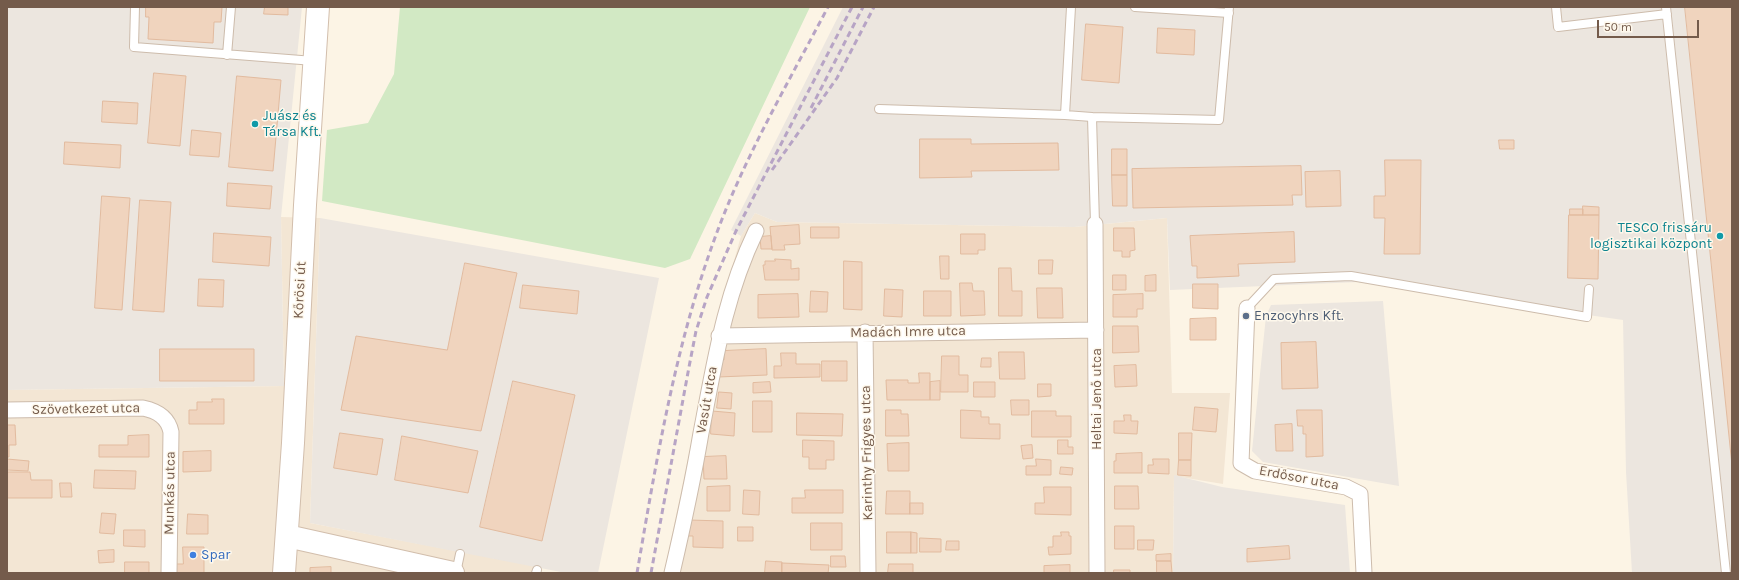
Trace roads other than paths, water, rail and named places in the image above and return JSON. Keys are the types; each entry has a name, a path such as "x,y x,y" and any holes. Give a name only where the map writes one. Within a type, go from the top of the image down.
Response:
{"main road":[{"name":"Kőrösi út","path":"284,573 318,7"},
{"path":"287,536 457,563"}],"street":[{"name":"Heltai Jenő utca","path":"1095,224 1097,573"},
{"name":"Vasút utca","path":"672,573 689,497 719,336 735,280 756,231"},
{"name":"Erdősor utca","path":"1247,308 1241,463 1255,471 1346,487 1360,494 1364,573"},
{"name":"Madách Imre utca","path":"719,336 865,332 1096,330"},
{"name":"Karinthy Frigyes utca","path":"865,332 868,573"},
{"name":"Szövetkezet utca","path":"7,410 143,408 162,416"},
{"name":"Munkás utca","path":"162,416 170,425 171,432 169,573"}],"lane":[{"path":"136,7 134,47 315,61"},
{"path":"227,54 231,7"},
{"path":"1065,115 1071,7"},
{"path":"879,109 1219,120 1229,10 1135,7"},
{"path":"1556,7 1558,26 1666,10 1726,573"},
{"path":"1092,117 1095,224"},
{"path":"1247,308 1274,279 1351,276 1587,317 1589,289"},
{"path":"456,573 457,563"}],"railway":[{"path":"637,573 667,408 687,326 712,246 751,154 828,7"},
{"path":"651,573 696,331 707,297 736,231 852,7"},
{"path":"811,108 863,7"},
{"path":"772,170 837,78 874,7"}],"place":[{"name":"Juász és Társa Kft.","path":"255,124"},
{"name":"TESCO frissáru logisztikai központ","path":"1720,236"},
{"name":"Enzocyhrs Kft.","path":"1246,316"},
{"name":"Spar","path":"193,555"}]}
